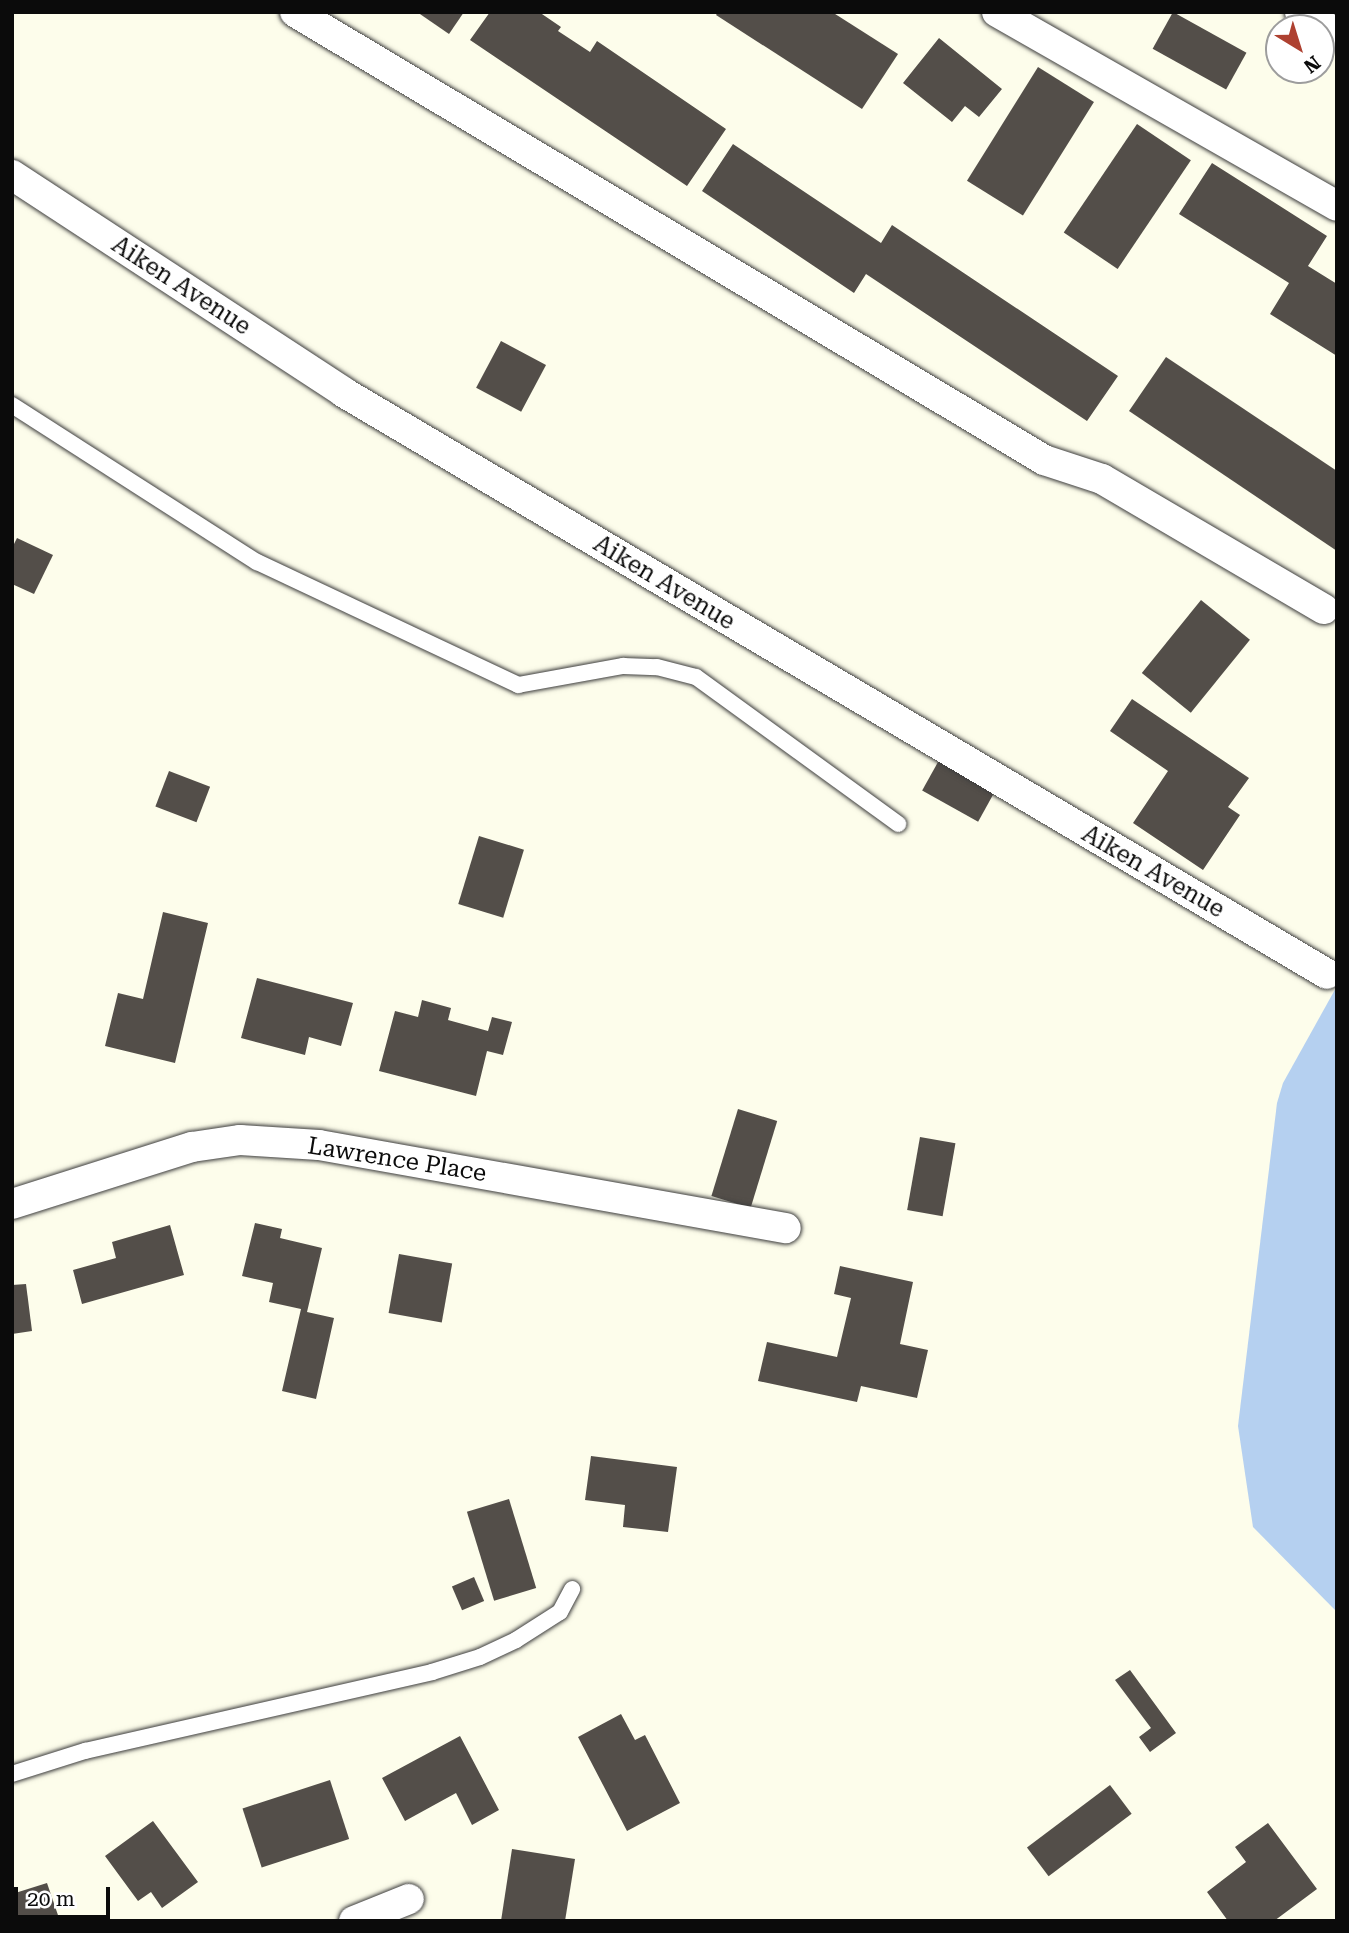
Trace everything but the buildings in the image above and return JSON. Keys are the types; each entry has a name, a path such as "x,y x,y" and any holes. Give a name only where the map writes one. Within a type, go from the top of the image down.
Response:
{"street":[{"path":"295,12 1044,460 1102,479 1324,609"},
{"path":"997,12 1337,206"},
{"path":"1300,12 1337,33"},
{"name":"Aiken Avenue","path":"12,175 343,392 1327,974"},
{"name":"Lawrence Place","path":"12,1204 192,1147 240,1140 320,1145 786,1228"},
{"path":"354,1921 409,1899"}],"lane":[{"path":"12,405 257,562 518,685 623,666 657,667 696,677 898,824"},
{"path":"12,1773 85,1751 432,1672 480,1657 516,1640 560,1612 572,1589"}],"water":[{"path":"1337,986 1337,1612 1253,1527 1238,1426 1277,1103 1283,1083"}]}
